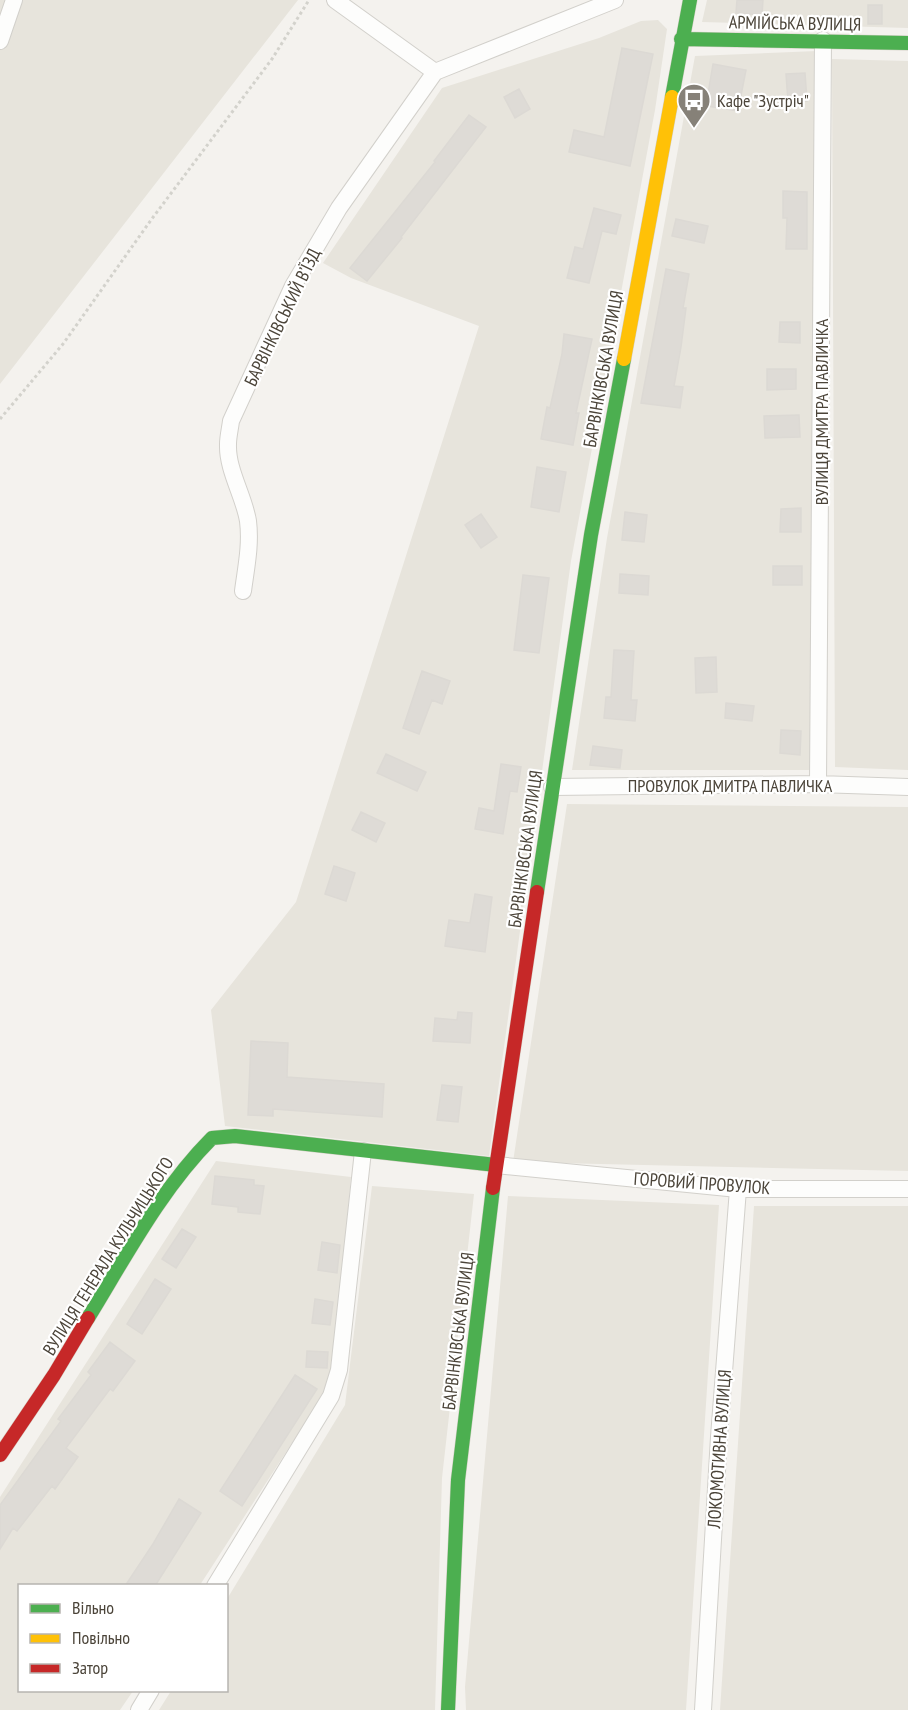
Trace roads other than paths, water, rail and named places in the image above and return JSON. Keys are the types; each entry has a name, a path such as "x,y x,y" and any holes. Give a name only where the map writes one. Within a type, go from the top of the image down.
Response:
{"street":[{"path":"0,41 14,0"},
{"path":"335,0 435,72 615,0"},
{"name":"БАРВІНКІВСЬКА ВУЛИЦЯ","path":"448,1710 459,1480 496,1165 591,535 690,0"},
{"name":"АРМІЙСЬКА ВУЛИЦЯ","path":"681,39 908,43"},
{"name":"ВУЛИЦЯ ДМИТРА ПАВЛИЧКА","path":"818,784 823,40"},
{"name":"БАРВІНКІВСЬКИЙ В’ЇЗД","path":"243,591 248,531 244,502 227,445 231,421 293,286 339,208 435,72"},
{"name":"ПРОВУЛОК ДМИТРА ПАВЛИЧКА","path":"552,787 818,784 908,787"},
{"name":"ВУЛИЦЯ ГЕНЕРАЛА КУЛЬЧИЦЬКОГО","path":"0,1455 54,1375 144,1226 190,1160 212,1138 236,1136 496,1165"},
{"path":"216,1584 331,1396 339,1370 363,1151"},
{"name":"ГОРОВИЙ ПРОВУЛОК","path":"496,1165 738,1189 908,1189"},
{"name":"ЛОКОМОТИВНА ВУЛИЦЯ","path":"703,1710 719,1437 738,1189"},
{"path":"139,1710 150,1692"}],"place":[{"name":"Кафе \"Зустріч\"","path":"694,129"}]}
